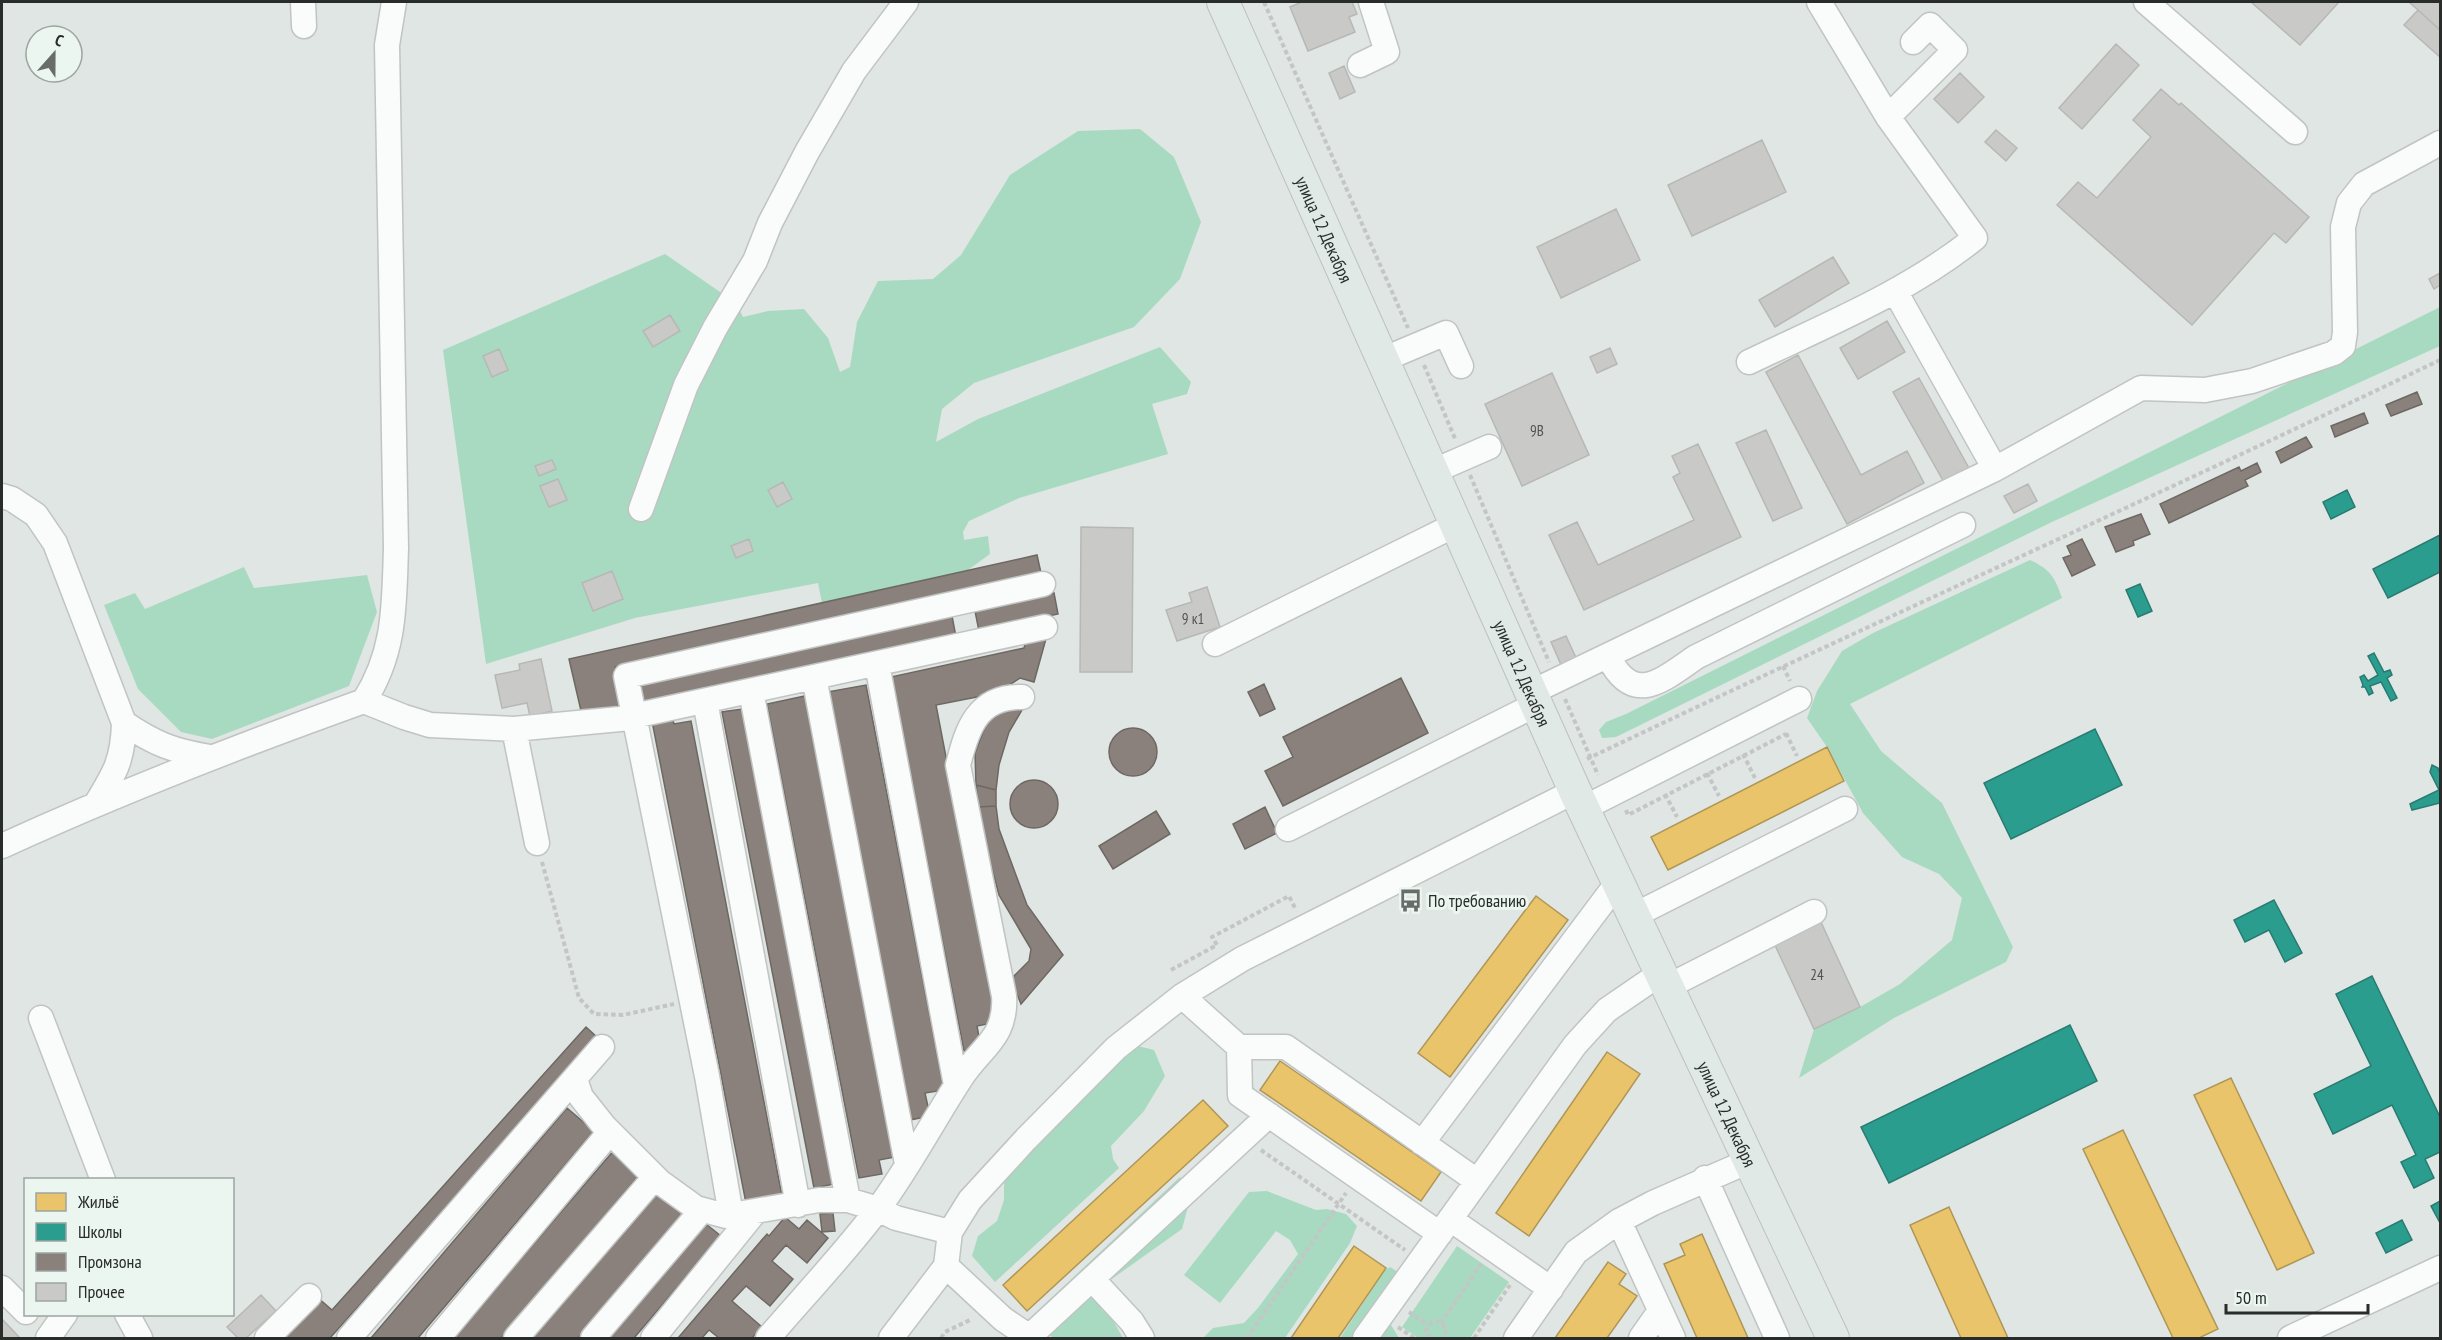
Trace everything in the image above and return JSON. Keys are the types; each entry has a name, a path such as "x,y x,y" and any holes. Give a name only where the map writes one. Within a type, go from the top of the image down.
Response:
{"main road":[{"name":"улица 12 Декабря","path":"1223,2 1457,524 1590,785 1618,882 1833,1338"}],"street":[{"path":"303,2 304,26"},
{"path":"2,846 210,757 364,701 377,680 386,656 394,615 396,548 387,45 394,2"},
{"path":"641,509 686,385 715,328 755,261 780,202 854,71 906,2"},
{"path":"1360,65 1387,52 1371,2"},
{"path":"1749,362 1895,291 1944,263 1975,238 1888,117 1819,2"},
{"path":"2146,2 2295,132"},
{"path":"1888,117 1955,50 1930,25 1913,42"},
{"path":"1288,829 1608,656 1995,469 2141,388 2205,390 2252,381 2334,353 2343,346 2345,332 2343,227 2349,203 2364,184 2440,143"},
{"path":"1895,291 1995,469"},
{"path":"1382,360 1446,333 1461,366"},
{"path":"1434,471 1489,447"},
{"path":"2,496 12,499 36,515 55,543 124,723 123,750 114,774 96,804"},
{"path":"1215,644 1457,524"},
{"path":"1608,656 1616,672 1628,682 1640,687 1655,683 1670,676 1696,657 1963,525"},
{"path":"731,1215 692,1000 626,676 1043,584"},
{"path":"364,701 430,725 514,729 620,719 1045,627"},
{"path":"878,664 956,1085"},
{"path":"814,677 907,1164"},
{"path":"751,691 848,1200"},
{"path":"768,1338 878,1209 956,1085 996,1035 1005,1011 958,765 966,731 982,709 1008,696 1022,697"},
{"path":"891,1338 946,1266 950,1232 970,1200 1026,1139 1116,1048 1182,996 1242,959 1590,785 1654,772 1799,699"},
{"path":"705,701 798,1204"},
{"path":"124,723 151,742 179,752 210,757"},
{"path":"514,729 537,843"},
{"path":"1635,915 1845,809"},
{"path":"1422,1143 1618,882"},
{"path":"1365,1338 1575,1045 1606,1010 1664,980 1814,912"},
{"path":"1182,996 1239,1047 1286,1047 1477,1181"},
{"path":"40,1018 103,1178"},
{"path":"349,1338 602,1047"},
{"path":"1239,1047 1240,1095 1357,1176 1551,1289"},
{"path":"575,1079 581,1097 610,1132 655,1177 696,1208 731,1215 819,1200 848,1200 878,1209 896,1218 950,1232"},
{"path":"946,1266 1003,1319 1030,1338 1269,1115"},
{"path":"438,1338 610,1132"},
{"path":"1516,1338 1576,1252 1619,1221 1706,1178 1749,1161"},
{"path":"516,1338 655,1177"},
{"path":"1706,1178 1777,1338"},
{"path":"593,1338 702,1210"},
{"path":"653,1338 755,1212"},
{"path":"1619,1221 1673,1338"},
{"path":"2290,1338 2440,1268"},
{"path":"1092,1279 1132,1322 1142,1338"},
{"path":"2,1288 24,1310"},
{"path":"267,1338 309,1296"},
{"path":"1641,1338 1660,1311"},
{"path":"30,1316 48,1337 64,1316"}],"path":[{"path":"1264,2 1463,458 1542,692 1590,785 1628,814 1786,734"},
{"path":"1590,785 2004,563 2271,442 2440,360"},
{"path":"1774,711 1797,756"},
{"path":"1732,733 1755,778"},
{"path":"1696,751 1719,796"},
{"path":"1654,772 1677,817"},
{"path":"537,843 579,998 594,1014 623,1015 692,1000"},
{"path":"1171,970 1216,945 1212,936 1288,896 1297,913"},
{"path":"1244,1138 1420,1261"},
{"path":"1247,1338 1357,1176"},
{"path":"1441,1323 1484,1261"},
{"path":"1474,1338 1513,1281"},
{"path":"1414,1303 1398,1328 1414,1338"},
{"path":"941,1338 945,1332 974,1318"},
{"path":"1431,1338 1427,1335 1428,1325 1432,1322 1441,1323"},
{"path":"1441,1323 1446,1331 1444,1338"}],"green space":[{"path":"1140,129 1174,157 1201,222 1180,279 1134,327 974,383 942,409 936,442 978,419 1160,347 1191,382 1187,394 1152,404 1168,454 1019,498 969,521 963,532 964,540 988,536 990,554 968,570 822,603 818,583 635,618 486,664 443,350 665,254 736,303 743,317 768,311 804,309 828,338 840,372 850,367 857,322 878,281 933,279 961,255 1010,175 1078,131"},
{"path":"2440,307 2440,346 2054,521 1616,737 1602,738 1599,730 1606,722"},
{"path":"2030,560 2051,574 2062,598 1850,704 1881,751 1942,803 2013,947 2006,962 1894,1018 1799,1078 1814,1029 1860,1007 1900,984 1952,940 1962,898 1939,874 1902,857 1863,813 1827,747 1807,718 1817,691 1842,651 1873,633"},
{"path":"244,567 254,588 367,575 377,612 349,686 212,739 181,732 138,689 104,605 135,593 145,609"},
{"path":"1134,1045 1154,1050 1165,1076 1144,1111 1111,1146 1113,1159 1119,1168 995,1282 972,1256 978,1236 997,1221 1004,1200 1004,1183 1010,1167"},
{"path":"1180,1177 1189,1203 1182,1229 1109,1281 1101,1309 1111,1317 1123,1338 1053,1338 1031,1317"},
{"path":"1267,1191 1316,1210 1327,1209 1346,1214 1357,1226 1350,1243 1285,1338 1203,1338 1213,1328 1244,1323 1298,1254 1290,1240 1276,1231 1220,1303 1184,1275 1249,1192"},
{"path":"1457,1246 1509,1282 1470,1338 1418,1338 1402,1327"},
{"path":"1390,1267 1398,1272 1388,1320 1399,1338 1340,1338 1385,1270"}],"building: Жильё":[{"path":"1827,747 1844,781 1668,870 1651,837"},
{"path":"1536,896 1568,920 1450,1077 1418,1053"},
{"path":"1607,1052 1640,1074 1529,1236 1496,1213"},
{"path":"1280,1061 1441,1172 1421,1201 1260,1090"},
{"path":"2231,1078 2314,1253 2277,1270 2194,1095"},
{"path":"1203,1100 1228,1126 1027,1311 1003,1285"},
{"path":"2123,1130 2218,1329 2199,1338 2173,1338 2083,1149"},
{"path":"1949,1207 2008,1338 1961,1338 1910,1225"},
{"path":"1702,1234 1748,1338 1697,1338 1664,1264 1685,1255 1680,1244"},
{"path":"1354,1246 1386,1268 1345,1328 1338,1338 1291,1338"},
{"path":"1608,1262 1626,1274 1619,1284 1637,1296 1607,1338 1555,1338"}],"building: Школы":[{"path":"2347,490 2355,507 2331,519 2323,502"},
{"path":"2440,535 2440,572 2388,598 2373,569"},
{"path":"2140,584 2152,611 2138,617 2126,590"},
{"path":"2374,653 2384,672 2390,670 2392,675 2387,678 2397,698 2391,701 2381,682 2370,686 2373,693 2369,695 2365,687 2362,687 2360,677 2364,675 2368,681 2378,675 2368,656"},
{"path":"2095,729 2122,785 2011,839 1984,783"},
{"path":"2432,765 2438,768 2440,774 2440,803 2412,810 2410,804 2439,790 2430,772"},
{"path":"2274,900 2302,953 2285,962 2269,930 2245,942 2234,920"},
{"path":"2372,976 2440,1117 2440,1152 2425,1159 2434,1178 2414,1188 2401,1162 2416,1155 2392,1105 2333,1134 2314,1094 2371,1066 2336,994"},
{"path":"2070,1025 2097,1081 1889,1183 1861,1127"},
{"path":"2440,1201 2440,1223 2431,1206"},
{"path":"2402,1220 2412,1240 2386,1253 2376,1233"}],"building: Промзона":[{"path":"2417,392 2422,404 2391,416 2386,405"},
{"path":"2364,413 2368,423 2335,437 2331,426"},
{"path":"2306,437 2312,447 2281,463 2276,452"},
{"path":"2257,463 2261,472 2245,480 2248,486 2169,523 2160,504 2239,467 2241,471"},
{"path":"2141,514 2150,534 2133,541 2134,545 2116,552 2105,527"},
{"path":"2082,539 2095,565 2072,576 2063,558 2071,555 2067,546"},
{"path":"1037,555 1041,573 615,667 623,705 582,715 569,659"},
{"path":"1054,593 1058,614 979,631 975,611"},
{"path":"952,616 956,637 641,706 637,685"},
{"path":"1047,635 1034,682 1020,678 997,693 936,705 997,1022 977,1026 981,1048 964,1051 891,677 1024,648 1027,637"},
{"path":"1401,678 1428,733 1283,806 1265,771 1293,757 1283,737"},
{"path":"1264,684 1275,709 1260,716 1248,692"},
{"path":"866,685 944,1090 925,1093 930,1116 910,1120 827,692"},
{"path":"805,696 895,1157 879,1160 882,1174 859,1178 767,704"},
{"path":"1006,704 1022,710 1009,732 999,765 996,790 976,785 975,753 988,719"},
{"path":"742,709 834,1184 814,1188 722,712"},
{"path":"672,717 674,724 691,721 782,1196 746,1203 652,721"},
{"path":"1133,728 1150,735 1157,752 1150,769 1133,776 1116,769 1109,752 1116,735"},
{"path":"1034,780 1051,787 1058,804 1051,821 1034,828 1017,821 1010,804 1017,787"},
{"path":"976,785 996,790 996,806 979,807"},
{"path":"996,806 999,829 1027,905 1063,955 1021,1004 1011,979 1029,961 1031,949 999,895 983,835 979,807"},
{"path":"1265,807 1277,833 1245,849 1233,824"},
{"path":"1156,811 1170,834 1113,869 1099,846"},
{"path":"586,1027 598,1038 330,1338 279,1338 317,1297 332,1310"},
{"path":"567,1108 594,1131 418,1338 371,1338"},
{"path":"615,1149 642,1172 501,1338 453,1338"},
{"path":"659,1187 687,1210 578,1338 531,1338"},
{"path":"833,1213 835,1231 822,1232 820,1214"},
{"path":"785,1217 799,1229 807,1220 828,1238 807,1263 786,1245 772,1261 793,1279 770,1306 746,1286 732,1301 762,1327 752,1338 719,1338 709,1330 702,1338 678,1338 767,1234 769,1236"},
{"path":"706,1224 721,1236 634,1338 609,1338"}],"building: Прочее":[{"path":"1302,2 1352,2 1357,14 1349,17 1355,32 1308,51 1290,7"},
{"path":"2251,2 2339,2 2300,45"},
{"path":"2409,2 2440,2 2440,30 2418,10"},
{"path":"2418,10 2440,30 2440,57 2404,25"},
{"path":"2116,44 2139,65 2082,129 2059,108"},
{"path":"1344,66 1355,92 1340,99 1329,73"},
{"path":"1960,73 1984,97 1958,123 1934,99"},
{"path":"2161,89 2179,105 2181,103 2309,217 2286,243 2274,233 2192,325 2057,205 2078,182 2097,198 2151,137 2133,120"},
{"path":"1996,130 2017,148 2006,161 1985,142"},
{"path":"1762,140 1786,192 1692,236 1668,185"},
{"path":"1616,209 1640,260 1561,298 1537,247"},
{"path":"1833,257 1849,283 1775,327 1759,300"},
{"path":"2440,273 2440,285 2434,289 2429,279"},
{"path":"670,315 680,331 653,347 643,331"},
{"path":"1887,321 1905,352 1858,379 1840,348"},
{"path":"1610,348 1617,364 1597,373 1590,357"},
{"path":"499,349 508,370 492,377 483,356"},
{"path":"1798,355 1861,475 1907,451 1924,483 1847,524 1766,372"},
{"path":"1552,373 1589,455 1522,486 1485,404"},
{"path":"1919,378 1970,470 1945,484 1893,392"},
{"path":"1766,430 1802,508 1773,521 1736,443"},
{"path":"1698,444 1741,537 1584,610 1549,535 1577,522 1598,565 1694,520 1673,477 1680,473 1672,456"},
{"path":"552,460 556,469 539,476 535,466"},
{"path":"558,479 567,500 549,507 540,486"},
{"path":"783,482 792,499 777,507 768,490"},
{"path":"2028,484 2037,501 2014,513 2004,496"},
{"path":"1081,527 1133,528 1132,672 1080,672"},
{"path":"749,539 753,551 736,558 731,546"},
{"path":"612,571 623,599 593,611 582,583"},
{"path":"1207,587 1220,627 1177,641 1166,610 1192,602 1189,593"},
{"path":"1566,636 1577,660 1562,667 1551,642"},
{"path":"541,659 552,711 530,716 527,703 502,708 495,675 520,670 519,664"},
{"path":"1820,920 1860,1007 1814,1029 1773,941"},
{"path":"261,1295 276,1311 246,1338 238,1338 227,1327"},
{"path":"2,1319 20,1338 2,1338"}],"place":[{"name":"По требованию","path":"1410,900"}]}
